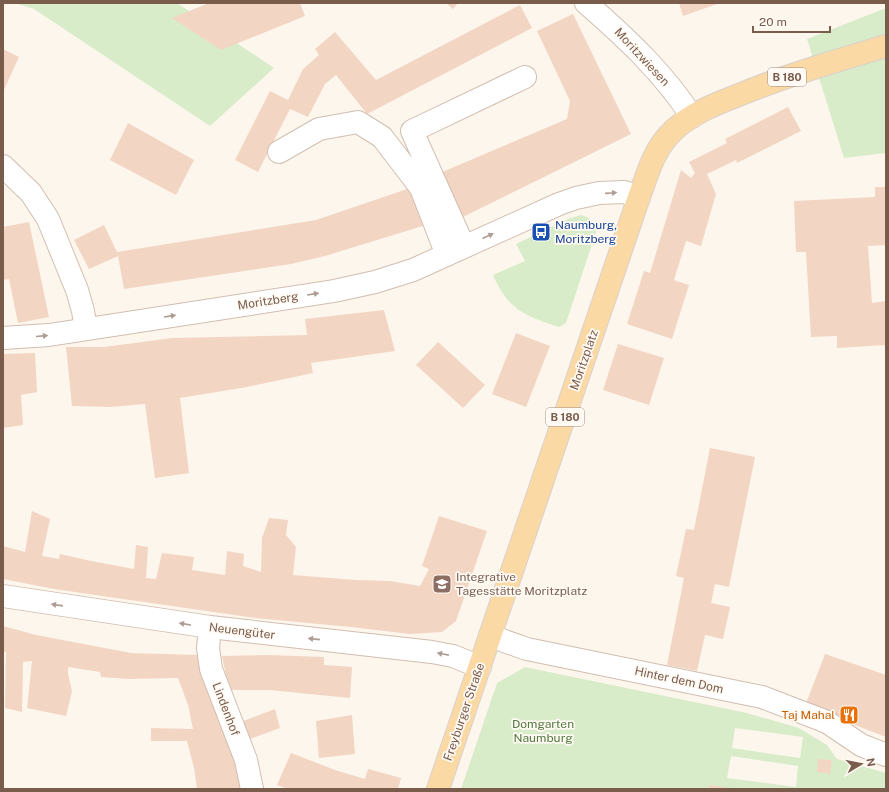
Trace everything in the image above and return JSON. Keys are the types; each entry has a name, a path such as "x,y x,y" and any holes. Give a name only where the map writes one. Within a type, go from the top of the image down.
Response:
{"main road":[{"name":"B 180","path":"639,197 652,162 660,146 677,126 723,101 766,84 886,46"},
{"name":"Moritzplatz","path":"490,636 639,197"},
{"name":"Freyburger Straße","path":"438,789 490,636"}],"street":[{"name":"Moritzwiesen","path":"586,3 619,32 650,63 680,98 692,117"},
{"path":"455,251 412,131 525,77"},
{"path":"279,152 319,129 358,122 382,136 421,188 455,251"},
{"path":"3,166 31,194 48,219 76,290 83,311 86,329"},
{"name":"Moritzberg","path":"3,338 48,335 334,291 375,282 413,270 559,204 576,198 624,192 639,197"},
{"name":"Neuengüter","path":"3,596 210,627 432,652 453,656 480,667"},
{"name":"Lindenhof","path":"210,627 208,648 211,669 246,760 252,789"},
{"name":"Hinter dem Dom","path":"490,636 527,649 762,697 827,722 861,745 886,755"}],"green space":[{"path":"15,3 177,3 274,68 210,126 34,9"},
{"path":"886,8 886,153 844,158 807,39"},
{"path":"581,215 592,220 595,225 596,232 566,323 559,327 536,319 519,310 505,296 493,275 525,261 516,244 568,219"},
{"name":"Domgarten Naumburg","path":"525,667 747,713 799,728 827,745 837,759 886,773 886,789 461,789 497,683","holes":["735,728 803,737 800,758 732,748","731,756 798,766 796,787 727,778"]}],"building":[{"path":"209,3 300,3 305,16 221,50 172,18"},
{"path":"446,3 458,3 453,9"},
{"path":"679,3 720,3 683,16"},
{"path":"520,5 532,28 367,114 336,75 325,84 308,117 290,109 258,172 235,160 270,91 288,100 303,69 319,55 315,49 335,32 376,80"},
{"path":"573,14 631,134 461,218 440,173 567,119 570,101 537,31"},
{"path":"3,49 19,57 3,92"},
{"path":"788,107 801,131 737,163 736,160 707,174 716,194 701,246 686,241 674,280 689,285 672,339 627,324 644,271 650,273 681,170 691,178 695,173 689,162 727,143 725,139"},
{"path":"128,123 194,160 176,195 110,160"},
{"path":"413,187 426,225 325,256 291,264 124,289 118,256 89,269 74,240 104,225 117,252 316,220"},
{"path":"875,187 886,187 886,245 868,246 872,303 886,301 886,345 837,348 837,336 811,337 806,252 796,252 794,201 875,197"},
{"path":"29,222 49,317 18,323 9,279 3,280 3,227"},
{"path":"384,310 395,351 311,363 313,373 247,387 180,398 189,473 155,478 145,404 110,407 72,406 66,347 104,347 172,338 307,335 305,319"},
{"path":"516,333 550,346 526,407 492,394"},
{"path":"438,342 485,385 463,408 416,365"},
{"path":"618,344 664,358 649,405 603,390"},
{"path":"35,353 37,392 21,395 23,425 3,428 3,354"},
{"path":"710,448 755,457 729,587 715,584 711,603 730,607 723,639 705,635 697,671 667,665 684,578 676,576 686,529 694,530"},
{"path":"32,511 50,519 42,556 59,559 60,554 134,569 136,545 148,547 146,578 156,579 162,553 194,557 192,570 225,575 227,551 244,554 243,566 261,572 262,538 269,518 288,520 286,535 296,547 293,575 390,581 420,586 429,569 422,566 439,516 487,531 456,621 442,632 410,634 255,618 54,589 3,579 3,546 25,552"},
{"path":"3,626 36,635 131,653 198,655 238,763 244,789 197,789 194,768 187,741 151,741 151,728 193,729 188,705 178,678 128,679 101,677 100,672 68,667 72,691 66,716 27,708 32,661 23,662 22,712 5,708 6,652 3,652"},
{"path":"825,654 886,675 886,737 805,706"},
{"path":"268,655 324,657 324,665 352,667 350,698 269,690 229,690 222,656"},
{"path":"275,709 280,728 247,740 241,722"},
{"path":"352,715 355,754 319,758 316,721"},
{"path":"291,753 335,770 365,779 368,769 401,778 398,789 288,789 277,785"},
{"path":"818,759 832,760 830,774 817,772"},
{"path":"709,785 730,788 730,789 709,789"}],"place":[{"name":"Naumburg, Moritzberg","path":"541,232"},
{"name":"Integrative Tagesstätte Moritzplatz","path":"442,584"},
{"name":"Taj Mahal","path":"849,715"}]}
